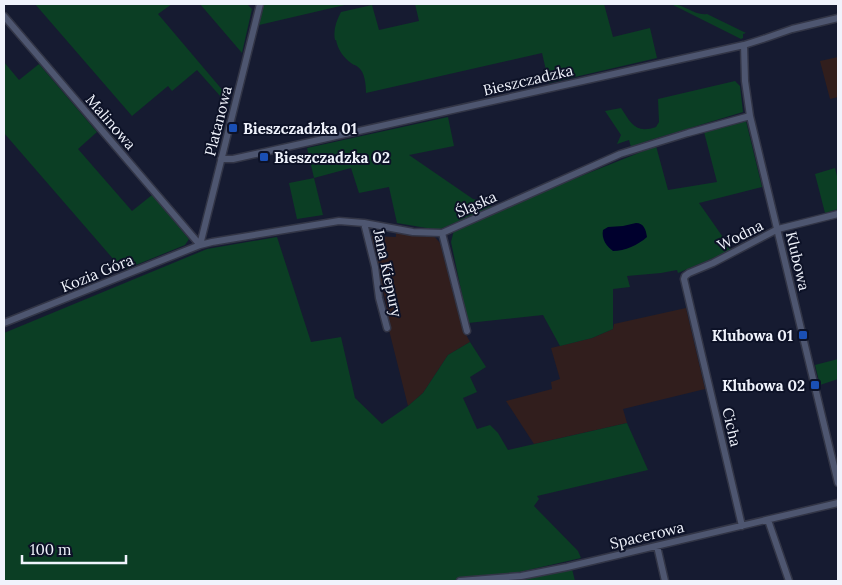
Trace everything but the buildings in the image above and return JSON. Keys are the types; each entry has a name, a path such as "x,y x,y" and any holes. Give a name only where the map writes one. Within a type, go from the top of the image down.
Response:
{"street":[{"name":"Platanowa","path":"200,245 260,4"},
{"name":"Malinowa","path":"4,16 200,245"},
{"name":"Bieszczadzka","path":"221,159 232,159 744,44 792,29 838,18"},
{"name":"Klubowa","path":"744,44 745,81 750,116 838,483"},
{"name":"Śląska","path":"200,245 333,222 351,221 413,232 442,233 620,154 750,116"},
{"name":"Wodna","path":"685,276 778,230 838,214"},
{"name":"Jana Kiepury","path":"364,223 387,328"},
{"path":"442,233 467,330"},
{"name":"Kozia Góra","path":"4,323 200,245"},
{"name":"Cicha","path":"685,276 684,279 742,526"},
{"name":"Spacerowa","path":"460,581 521,576 567,567 838,503"},
{"path":"768,520 789,581"},
{"path":"657,546 665,581"}],"shaded area":[{"path":"838,57 838,97 830,99 820,61"},
{"path":"396,231 434,236 440,243 462,327 470,342 448,355 423,393 408,406 385,314 388,313 371,236 396,237"},
{"path":"686,308 705,389 623,409 627,423 534,444 506,401 552,389 551,382 560,379 551,348 592,338 613,329 614,324"}],"green space":[{"path":"35,4 172,4 158,14 230,99 229,106 197,70 172,91 168,86 132,116"},
{"path":"200,4 247,4 252,9 242,53"},
{"path":"264,4 349,4 259,25"},
{"path":"415,4 604,4 613,37 650,28 657,58 549,83 542,53 366,93 364,75 358,67 343,56 335,40 335,26 341,12 372,5 379,30 419,21"},
{"path":"671,4 707,14 746,33 743,34 741,39"},
{"path":"4,62 19,80 39,64 97,132 78,149 132,211 152,195 189,239 185,245 126,269 121,268 4,133"},
{"path":"735,81 740,86 743,112 631,147 629,140 617,144 621,135 605,111 621,108 634,126 649,129 656,127 659,122 658,99"},
{"path":"448,117 454,146 409,155 473,199 486,202 492,207 438,230 397,223 389,187 359,193 351,168 314,178 307,148"},
{"path":"746,121 762,187 699,203 732,250 678,273 677,270 627,276 630,287 613,289 613,329 592,338 560,346 543,315 468,323 451,242 454,230 551,188 656,146 668,190 717,182 704,132"},
{"path":"835,168 838,180 838,209 825,213 815,174"},
{"path":"314,178 323,215 297,219 289,183"},
{"path":"277,237 311,342 341,337 355,398 382,424 423,393 448,355 470,342 486,367 470,377 477,392 463,398 477,429 490,425 498,433 508,450 627,423 648,470 537,496 539,499 534,506 578,551 581,558 524,571 532,578 572,569 575,581 4,581 4,333 207,249"},
{"path":"838,359 838,379 820,385 815,365"}],"water":[{"path":"636,223 643,226 647,237 631,247 618,251 613,251 607,245 603,237 603,230 608,227"}],"place":[{"name":"Bieszczadzka 01","path":"233,128"},
{"name":"Bieszczadzka 02","path":"264,157"},
{"name":"Klubowa 01","path":"803,335"},
{"name":"Klubowa 02","path":"815,385"}]}
